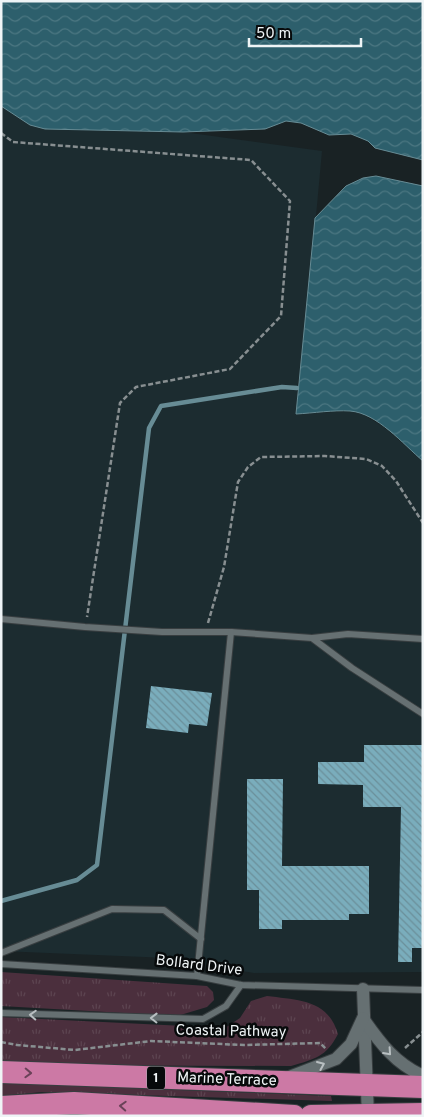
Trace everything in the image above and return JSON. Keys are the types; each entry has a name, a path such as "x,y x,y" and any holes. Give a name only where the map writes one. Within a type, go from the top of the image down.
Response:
{"highway":[{"name":"Marine Terrace","path":"1,1072 423,1087"},
{"name":"Marine Terrace","path":"1,1107 74,1103 294,1116"},
{"path":"312,1116 423,1114"}],"street":[{"path":"363,990 368,1114"},
{"path":"257,1082 295,1076 336,1058 351,1044 363,1018"},
{"path":"363,1018 379,1042 396,1060 423,1076"}],"lane":[{"path":"1,619 162,632 231,632 312,638 348,634 423,639"},
{"path":"197,976 231,632"},
{"path":"312,638 352,668 423,714"},
{"path":"1,953 112,908 164,910 201,940"},
{"name":"Bollard Drive","path":"1,964 197,976 240,985 363,990 423,990"},
{"path":"1,1013 203,1019 226,1006 240,985"}],"path":[{"path":"1,133 13,142 251,160 290,201 281,316 230,369 136,387 120,404 85,627"},
{"path":"206,632 224,567 238,482 248,467 261,457 325,456 366,460 382,466 396,481 423,523"},
{"path":"396,1060 410,1041 423,1032"},
{"name":"Coastal Pathway","path":"1,1042 75,1050 151,1041 244,1046 320,1043 336,1058"}],"shaded area":[{"path":"1,106 19,118 75,130 183,132 322,151 303,357 297,388 297,414 352,411 364,415 384,427 423,461 423,972 254,973 169,958 1,951"}],"green space":[{"path":"1,972 207,986 213,992 214,1000 207,1007 177,1016 1,1006"},
{"path":"267,996 310,1003 319,1008 333,1022 338,1034 334,1042 319,1056 291,1066 1,1065 1,1017 225,1028 240,1018 251,1001"},
{"path":"1,1083 331,1096 332,1101 42,1092 1,1096"}],"water":[{"path":"1,1 423,1 423,160 375,148 368,141 351,134 329,135 301,123 286,121 265,129 183,132 45,129 30,125 1,106"},
{"path":"376,176 423,186 423,461 380,423 360,413 330,411 296,414 315,218 346,186 363,178"}],"building":[{"path":"151,686 212,693 207,726 189,724 188,733 146,728"},
{"path":"364,745 423,745 423,948 412,948 412,962 398,962 401,807 363,807 363,785 318,784 318,762 364,762"},
{"path":"247,779 283,779 282,866 369,866 369,914 349,914 349,920 282,920 282,929 259,929 259,890 247,890"}],"waterway":[{"path":"1,901 77,880 97,865 149,428 161,406 282,387 297,388"}]}
